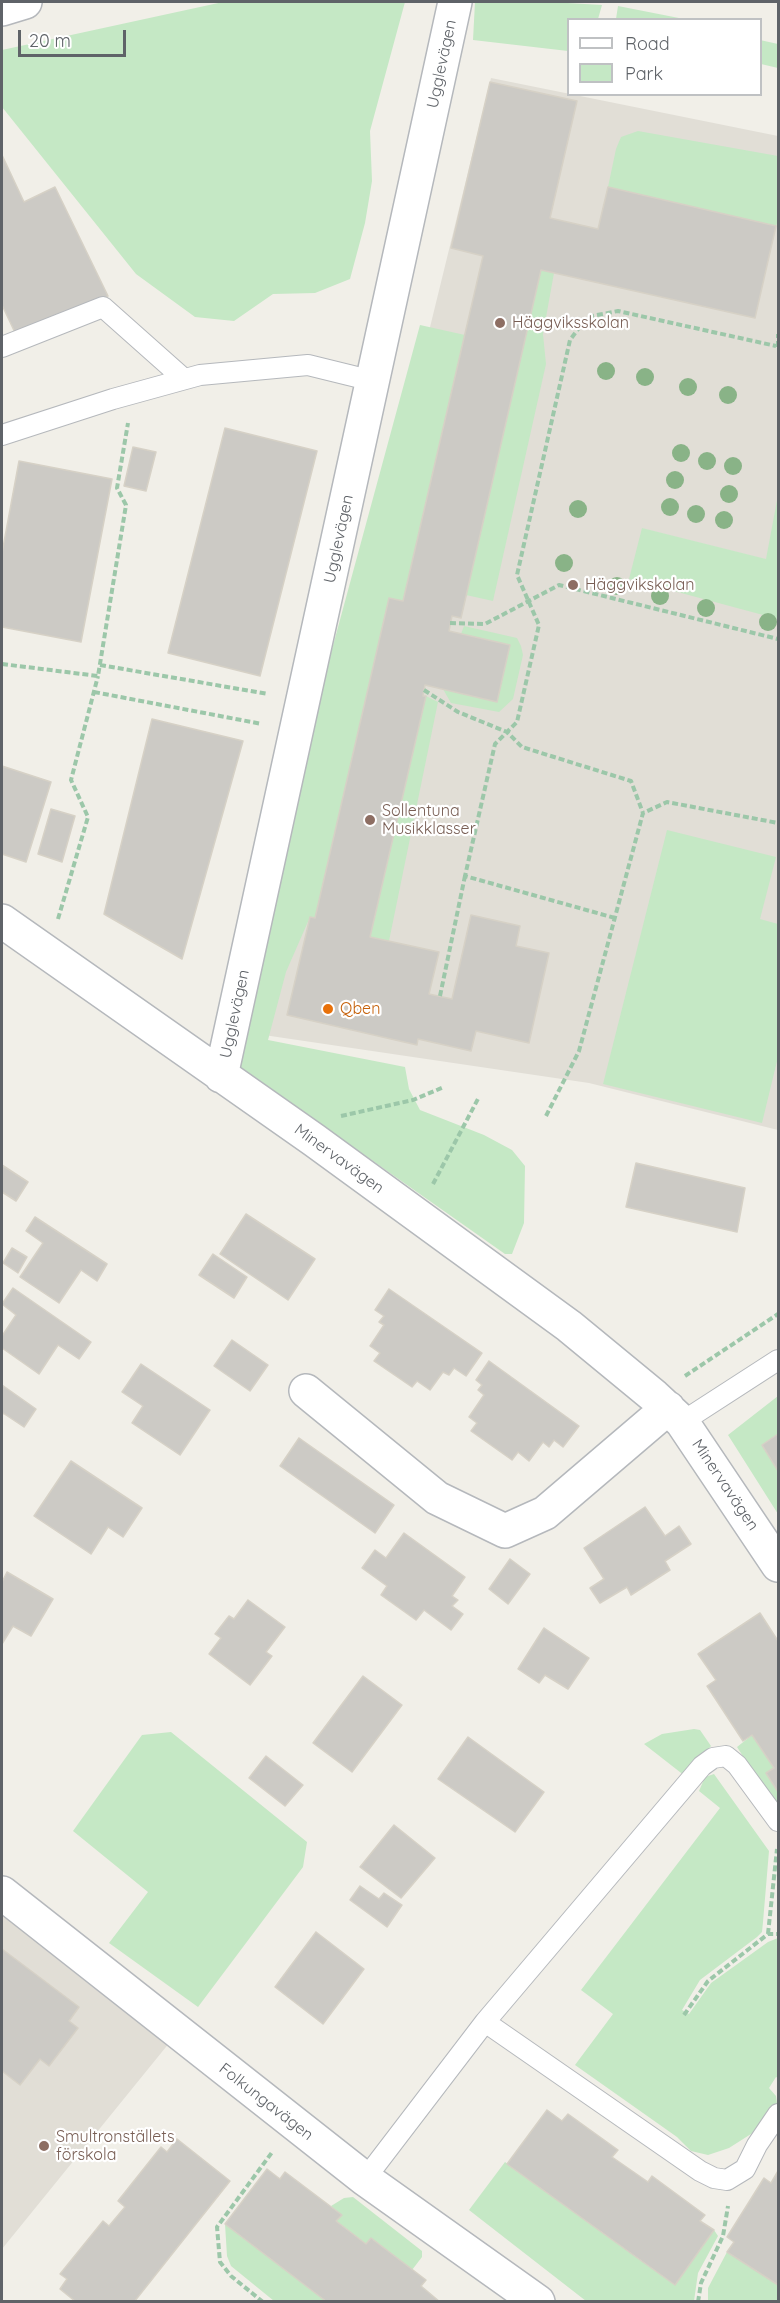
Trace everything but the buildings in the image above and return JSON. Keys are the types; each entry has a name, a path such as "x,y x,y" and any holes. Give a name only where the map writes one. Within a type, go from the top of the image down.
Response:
{"street":[{"path":"2,9 25,2"},
{"name":"Ugglevägen","path":"221,1076 455,2"},
{"name":"Minervavägen","path":"2,921 561,1320 668,1409 778,1565"},
{"path":"306,1391 437,1498 505,1531 544,1513 668,1409"},
{"name":"Folkungavägen","path":"2,1893 365,2179 538,2301"}],"lane":[{"path":"2,347 103,307 184,379"},
{"path":"2,435 200,375 308,365 373,381"},
{"path":"668,1409 778,1360"},
{"path":"365,2179 485,2022 702,1766 713,1758 726,1756 736,1765 778,1821"},
{"path":"485,2022 700,2171 727,2180 745,2169 757,2145 778,2114"}],"path":[{"path":"440,996 495,744 518,722 539,625 517,575 570,340 586,317 618,311 777,346 778,334"},
{"path":"48,953 88,817 72,780 98,676 126,505 117,488 132,394"},
{"path":"450,623 484,624 559,585 778,639"},
{"path":"2,664 98,676"},
{"path":"100,665 300,715"},
{"path":"424,690 458,712 507,732 522,747 631,781 644,813 579,1051 546,1116"},
{"path":"94,692 300,715"},
{"path":"644,813 667,802 778,823"},
{"path":"465,876 615,918"},
{"path":"334,1118 413,1100 444,1088"},
{"path":"432,1185 479,1097"},
{"path":"668,1409 778,1314"},
{"path":"768,1935 775,1853 778,1845"},
{"path":"684,2015 708,1981 768,1935 778,1934"},
{"path":"263,2301 231,2276 220,2262 217,2227 252,2178 295,2125"},
{"path":"699,2301 701,2283 723,2236 728,2210 727,2180"}],"shaded area":[{"name":"Häggvikskolan","path":"491,78 567,93 567,96 580,96 778,136 778,1130 589,1083 257,1034"},
{"name":"Smultronställets förskola","path":"2,1905 170,2042 2,2249"}],"green space":[{"path":"223,2 405,2 370,131 372,181 365,223 350,279 315,293 273,294 234,321 195,317 136,274 2,107 2,50"},
{"path":"475,2 602,5 598,18 567,18 567,51 473,40"},
{"path":"618,6 679,18 616,18"},
{"path":"762,40 778,44 778,68 762,64"},
{"path":"638,131 778,156 778,220 776,226 608,187 616,149 621,137"},
{"path":"541,270 554,273 543,334 546,364 493,601 466,595"},
{"path":"420,325 465,335 403,601 389,598 315,918 310,917 286,972 268,1040 405,1067 409,1089 420,1110 484,1135 512,1150 525,1166 524,1223 512,1254 505,1254 238,1066 271,874"},
{"path":"778,495 778,619 629,579 642,528 766,559"},
{"path":"464,626 517,638 521,646 523,655 513,699 499,712 451,703 443,689 497,701 510,645 461,634"},
{"path":"426,696 438,702 389,941 370,937"},
{"path":"667,830 776,857 760,919 778,924 778,1057 762,1123 603,1084"},
{"path":"778,1396 778,1434 762,1445 778,1471 778,1514 728,1435"},
{"path":"700,1730 711,1746 685,1776 644,1744 662,1734"},
{"path":"171,1732 307,1842 303,1867 198,2007 109,1943 148,1892 73,1831 142,1735"},
{"path":"752,1735 774,1768 766,1773 778,1792 778,1810 737,1747"},
{"path":"714,1774 769,1851 762,1932 700,1980 682,2010 689,2014 711,1983 768,1942 778,1938 778,2078 776,2077 769,2088 776,2096 777,2104 762,2127 729,2148 708,2155 691,2151 677,2137 575,2065 613,2014 581,1990 720,1808 699,1791 705,1777"},
{"path":"505,2162 675,2285 714,2230 718,2236 698,2273 694,2301 586,2301 469,2210"},
{"path":"353,2197 422,2251 422,2257 412,2270 371,2238 366,2244 336,2221 341,2215 331,2206 344,2198"},
{"path":"225,2224 327,2301 274,2301 231,2266 227,2256"},
{"path":"727,2252 778,2285 778,2301 708,2302 708,2288"}],"place":[{"name":"Häggviksskolan","path":"500,323"},
{"name":"Häggvikskolan","path":"573,585"},
{"name":"Sollentuna Musikklasser","path":"370,820"},
{"name":"Qben","path":"328,1009"},
{"name":"Smultronställets förskola","path":"44,2146"}]}
